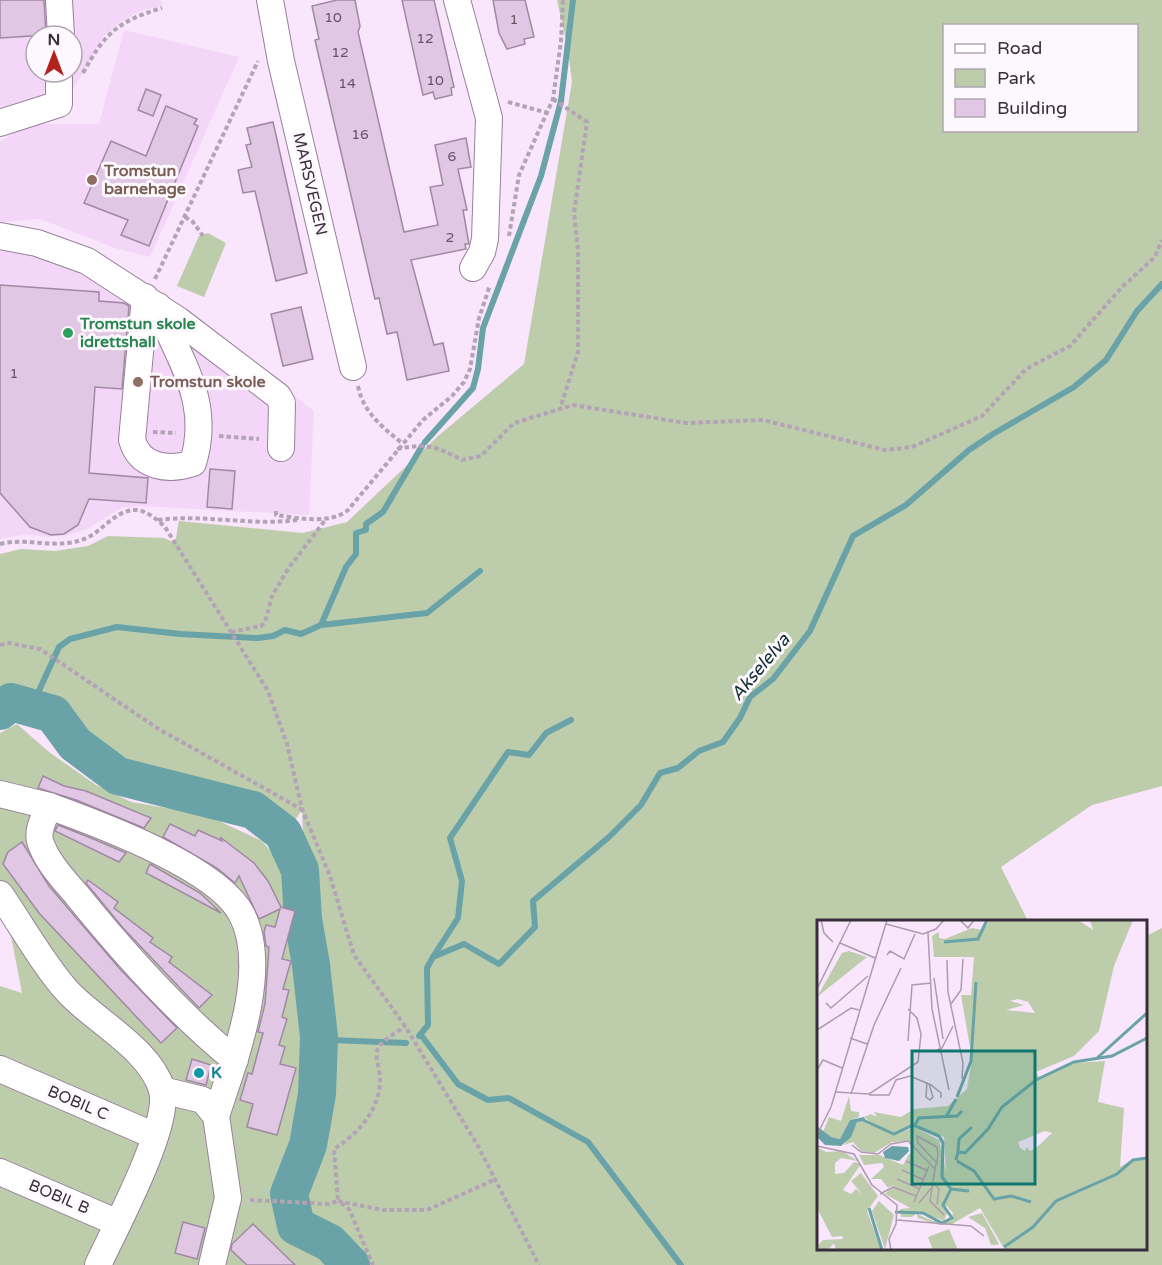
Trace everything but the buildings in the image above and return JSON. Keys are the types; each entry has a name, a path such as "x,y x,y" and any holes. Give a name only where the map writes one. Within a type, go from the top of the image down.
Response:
{"street":[{"path":"59,0 60,24"},
{"name":"MARSVEGEN","path":"270,0 353,367"},
{"path":"457,0 468,45 486,101 490,131 485,239 482,252 473,268"},
{"path":"0,123 59,104 66,84"},
{"path":"0,236 37,243 77,256 152,301 247,380 278,396 282,403 273,443"},
{"path":"152,301 193,388 209,435 193,462 169,468 144,460 135,452 132,440 152,301"},
{"path":"0,794 50,806 161,854 217,886 232,900 245,922 252,968 235,1060 216,1116 228,1198 212,1265"},
{"path":"50,806 40,828 39,839 59,874 136,963 210,1040 235,1060"},
{"path":"0,894 68,991 145,1059 162,1090 161,1113 155,1136 98,1265"},
{"name":"BOBIL C","path":"0,1069 155,1136"},
{"path":"162,1090 203,1100 216,1116"},
{"name":"BOBIL B","path":"0,1172 118,1222"}],"path":[{"path":"84,60 117,27 140,15 162,8"},
{"path":"152,301 185,217 275,25"},
{"path":"554,99 587,122 574,213 578,250 578,352 560,409"},
{"path":"486,101 513,101 548,113"},
{"path":"185,217 193,222 203,236"},
{"path":"397,449 421,444 434,446 462,460 481,456 514,423 573,405 686,423 763,420 885,450 912,447 982,416 1026,369 1070,346 1122,286 1155,257 1162,240"},
{"path":"158,520 174,518 259,522 327,518 343,514 402,443 381,426 361,402 353,367"},
{"path":"239,437 240,429"},
{"path":"133,430 239,437 273,443"},
{"path":"0,544 20,540 57,544 79,541 124,512 138,510 158,520 165,527 268,692 287,744 302,809 330,876 354,955 405,1026 496,1179 539,1265"},
{"path":"276,511 276,515 303,519"},
{"path":"231,632 261,626 265,622 272,596 288,569 327,518"},
{"path":"0,645 9,643 40,649 157,728 302,809"},
{"path":"372,1265 349,1209 338,1201 334,1149 352,1138 375,1106 380,1089 376,1053 380,1044 405,1026"},
{"path":"271,1202 329,1204 338,1201 383,1210 428,1210 496,1179"}],"shaded area":[{"path":"0,0 161,0 162,6 140,11 120,22 104,36 84,70 84,24 24,24 24,84 76,84 62,108 0,123"},
{"name":"Tromstun barnehage","path":"124,30 239,57 150,257 115,248 40,219 0,222 0,142 30,124 99,124"},
{"name":"Tromstun skole","path":"0,227 91,253 167,297 314,411 309,515 140,506 121,508 87,529 64,536 47,537 26,534 0,539"}],"green space":[{"path":"557,0 1162,0 1162,786 1092,805 1001,867 1028,920 817,920 817,1250 1147,1250 1147,936 1162,928 1162,1265 0,1265 0,986 22,993 11,936 0,905 0,733 17,724 49,752 96,785 131,802 185,811 219,821 262,841 278,860 291,886 310,1045 291,1153 320,1154 333,1054 318,959 318,912 312,864 303,836 302,810 286,833 254,808 119,773 76,744 53,712 10,698 0,707 0,554 21,549 55,551 88,546 108,536 164,538 175,543 179,521 303,533 347,522 438,436 524,364 572,82 568,50"},
{"path":"208,233 226,243 204,297 177,286 199,236"}],"waterway":[{"path":"425,442 473,388 478,369 483,328 541,176 561,101 573,0"},
{"name":"Akselelva","path":"419,1036 428,1025 427,968 433,957 464,944 499,964 535,927 533,901 609,837 641,805 660,773 678,768 699,751 723,742 740,718 750,697 773,679 810,631 853,536 906,505 969,450 1074,387 1106,360 1137,311 1162,284"},
{"path":"321,625 346,567 356,554 356,533 366,530 366,524 383,512 422,446"},
{"path":"31,708 59,647 70,639 117,627 180,634 258,638 273,636 285,630 301,634 321,625 427,613 480,571"},
{"path":"0,711 11,702 53,714 75,744 118,776 253,810 283,833 300,870 303,919 319,1037 317,1094 308,1145 289,1194 296,1226 330,1243 351,1265"},
{"path":"433,957 458,918 462,881 450,838 508,752 529,755 546,733 571,720"},
{"name":"Akselelva","path":"318,1031 330,1040 406,1043"},
{"path":"421,1035 458,1084 488,1100 509,1098 588,1142 681,1265"}],"place":[{"name":"Tromstun barnehage","path":"92,180"},
{"name":"Tromstun skole idrettshall","path":"68,333"},
{"name":"Tromstun skole","path":"138,382"},
{"name":"K","path":"199,1073"}]}
